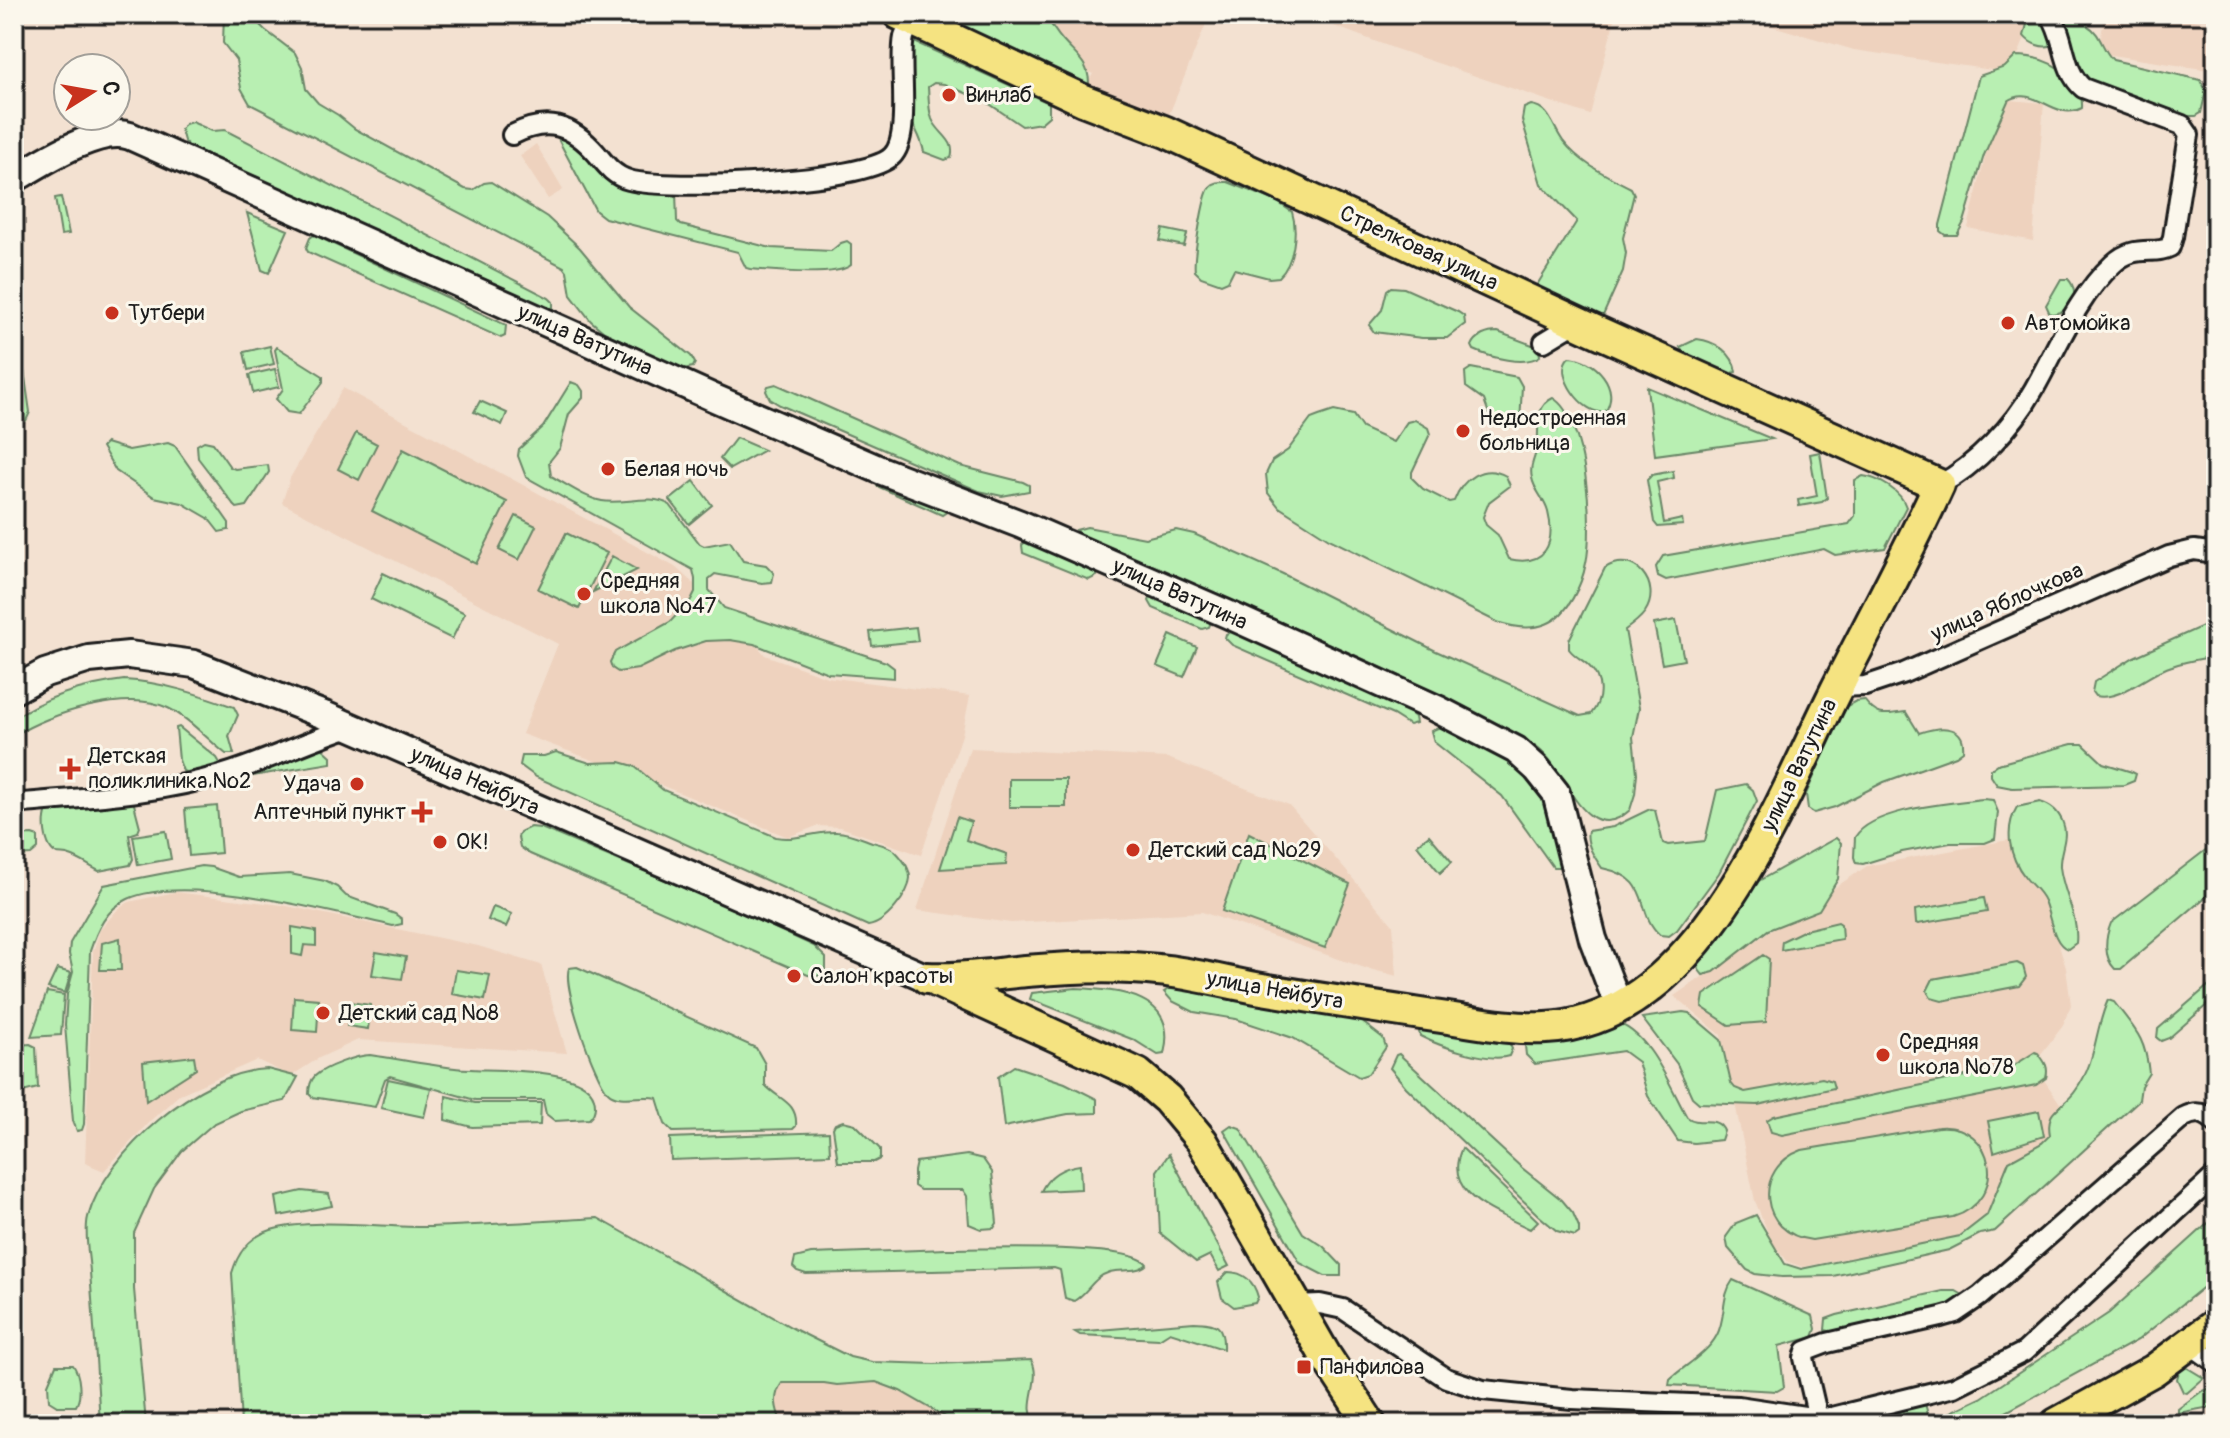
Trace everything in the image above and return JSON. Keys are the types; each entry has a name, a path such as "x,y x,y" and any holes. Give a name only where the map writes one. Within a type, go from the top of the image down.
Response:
{"main road":[{"name":"Стрелковая улица","path":"906,17 1083,100 1166,132 1299,192 1577,322 1939,485"},
{"name":"улица Ватутина","path":"1619,1007 1665,975 1710,925 1741,881 1905,560 1939,485"},
{"name":"улица Нейбута","path":"927,978 954,979 1077,967 1159,970 1513,1028 1547,1028 1580,1023 1619,1007"},
{"name":"улица Нейбута","path":"927,978 1095,1053 1138,1074 1158,1090 1202,1141 1296,1305 1370,1424"},
{"path":"2056,1424 2154,1370 2216,1324"}],"street":[{"path":"1939,485 1968,467 2024,406 2063,331 2114,262 2137,250 2166,250 2170,247 2189,135 2182,125 2083,88 2074,80 2061,34 2050,14"},
{"path":"512,135 538,123 561,127 586,142 621,178 661,184 787,181 872,166 894,155 900,137 906,17"},
{"name":"улица Ватутина","path":"14,179 86,142 120,132 712,397 880,470 1032,529 1437,709 1516,750 1537,769 1556,793 1593,939 1619,1007"},
{"path":"1544,342 1577,322"},
{"name":"улица Яблочкова","path":"1838,687 1865,686 1904,673 2169,556 2194,550 2216,553"},
{"name":"улица Нейбута","path":"14,690 45,673 89,659 129,655 194,664 350,727 927,978"},
{"path":"14,800 24,803 112,796 172,787 224,774 350,727"},
{"path":"1818,1418 1804,1358 1806,1351 1827,1343 1928,1321 1962,1309 2184,1117 2202,1113 2216,1123"},
{"path":"1296,1305 1320,1304 1343,1309 1446,1378 1483,1390 1572,1399 1738,1406 1818,1418 1954,1387 2024,1352 2216,1175"},
{"path":"2191,1345 2216,1363"}],"shaded area":[{"path":"978,14 1210,14 1166,122 1084,88 1093,74"},
{"path":"1302,14 1616,14 1590,115"},
{"path":"1731,14 2015,14 2031,22 2019,53 2005,69 1992,70 1854,50"},
{"path":"2105,14 2160,14 2216,24 2216,71 2098,53"},
{"path":"1999,99 2044,103 2033,241 1968,228"},
{"path":"536,144 563,190 548,199 520,156"},
{"name":"Средняя школа №47","path":"343,388 675,567 737,622 765,655 827,677 970,696 962,735 921,855 840,827 817,826 788,837 663,786 522,734 558,644 282,503 290,478"},
{"name":"Детский сад №29","path":"970,748 1168,758 1289,805 1393,925 1397,976 1202,912 1011,923 917,910"},
{"name":"Средняя школа №78","path":"2025,837 2066,968 2071,1005 2062,1027 2033,1064 2077,1128 2002,1202 1958,1236 1803,1267 1788,1262 1772,1242 1755,1201 1721,1035 1674,996 1867,866"},
{"name":"Детский сад №8","path":"175,892 282,905 478,946 541,965 567,1053 358,1040 319,1058 291,1076 257,1060 180,1094 104,1171 85,1163 93,952 100,930 118,909 129,902"},
{"path":"876,1382 900,1391 958,1424 782,1424 775,1407 782,1383 837,1385"}],"green space":[{"path":"224,14 258,14 260,25 295,53 302,67 306,89 318,103 355,129 465,189 473,190 491,182 547,217 580,248 629,307 691,356 695,363 693,367 683,369 604,332 571,295 564,267 250,104 241,88 236,60 223,43"},
{"path":"918,14 1045,14 1060,38 1084,65 1089,83 1084,87"},
{"path":"2004,14 2038,14 2054,42 2045,46 2033,43 2024,36 2027,24"},
{"path":"2060,14 2084,14 2088,26 2113,60 2201,80 2206,91 2201,113 2184,116 2087,80 2082,75"},
{"path":"910,40 1049,103 1049,116 1041,123 1022,126 985,101 934,83 928,87 931,115 952,152 951,158 945,160 924,152 909,114"},
{"path":"2016,56 2039,59 2070,77 2081,96 2082,108 2062,111 2027,97 2008,101 1984,155 1964,222 1957,235 1945,235 1940,231 1940,225 1979,76 2005,67"},
{"path":"1531,105 1547,114 1563,141 1578,156 1631,188 1634,194 1623,238 1626,253 1623,271 1602,318 1535,288 1577,221 1541,184 1522,120 1524,108"},
{"path":"192,122 212,131 225,130 549,298 553,309 546,310 189,146 181,130 185,124"},
{"path":"558,134 571,137 611,177 676,192 677,221 681,225 771,248 831,251 847,241 851,244 851,265 844,269 819,272 750,269 746,268 738,252 605,218 596,211"},
{"path":"1228,182 1276,201 1292,212 1295,228 1293,246 1288,264 1279,277 1269,278 1234,269 1228,281 1221,284 1201,277 1195,271 1199,228 1207,192 1214,184"},
{"path":"61,197 69,234 61,235 55,198"},
{"path":"247,213 288,230 269,273 262,270"},
{"path":"1163,229 1187,234 1184,246 1160,241"},
{"path":"314,235 506,325 505,336 501,338 308,252 306,248"},
{"path":"2061,279 2068,279 2072,285 2073,297 2063,311 2050,314 2046,305"},
{"path":"1391,287 1404,288 1458,312 1464,316 1465,324 1447,338 1374,332 1369,325 1382,310 1387,290"},
{"path":"14,326 19,335 30,412 26,421 14,424"},
{"path":"1498,332 1535,346 1540,356 1516,361 1474,350 1472,346 1479,337"},
{"path":"1697,339 1710,342 1728,354 1736,372 1727,374 1684,354 1680,347"},
{"path":"270,346 274,364 248,370 244,352"},
{"path":"277,347 323,376 323,382 299,414 287,412 276,399 283,389 275,350"},
{"path":"1569,357 1588,363 1603,376 1610,393 1605,412 1588,407 1572,392 1564,373"},
{"path":"1471,368 1517,377 1522,386 1520,424 1507,427 1492,422 1484,400 1466,387 1465,372"},
{"path":"275,369 279,387 253,393 249,375"},
{"path":"571,382 579,385 583,398 569,414 560,448 549,462 551,476 582,494 602,501 654,500 670,505 700,544 730,541 743,561 766,565 774,573 772,582 762,583 715,574 709,579 709,590 724,608 886,662 894,668 894,678 828,673 754,644 730,640 706,641 675,651 638,669 618,672 612,668 610,662 615,652 670,622 691,600 695,592 695,579 693,570 526,477 518,456 519,449 543,427"},
{"path":"776,384 960,466 1023,482 1029,485 1029,491 1002,496 979,491 780,405 770,399 766,391 768,386"},
{"path":"1647,387 1772,439 1655,455"},
{"path":"1553,398 1565,409 1574,427 1585,475 1589,525 1586,563 1581,580 1567,607 1546,624 1522,627 1497,622 1329,539 1279,507 1268,493 1266,474 1272,461 1288,450 1311,419 1334,411 1353,415 1362,428 1393,442 1407,422 1415,420 1428,428 1430,434 1412,478 1423,489 1449,502 1454,501 1462,486 1474,475 1489,471 1506,476 1510,486 1489,502 1483,517 1486,525 1498,535 1509,559 1531,560 1539,556 1549,543 1548,512 1533,482 1531,470 1537,448 1540,413 1542,407"},
{"path":"480,401 507,413 502,425 474,412"},
{"path":"356,433 377,444 359,480 338,469"},
{"path":"736,438 764,450 730,469 720,459"},
{"path":"204,441 213,443 230,467 235,469 268,465 269,472 247,506 237,508 198,458 197,445"},
{"path":"106,443 129,450 168,443 175,446 229,523 229,530 219,532 208,518 182,503 154,497 116,471 102,447"},
{"path":"403,449 507,502 476,564 372,511"},
{"path":"1820,452 1827,498 1822,502 1799,506 1798,500 1817,496 1810,454"},
{"path":"1673,471 1674,478 1657,482 1664,523 1682,519 1683,525 1658,527 1654,522 1647,480 1652,475"},
{"path":"1863,476 1889,486 1906,507 1885,548 1835,555 1824,549 1666,580 1658,576 1656,567 1663,556 1849,524 1855,516 1855,480"},
{"path":"694,481 712,505 689,524 670,500"},
{"path":"877,482 951,509 942,515 877,486"},
{"path":"516,516 536,526 519,560 499,550"},
{"path":"1087,527 1145,538 1176,530 1194,534 1283,574 1436,651 1580,716 1591,714 1595,708 1599,683 1594,671 1569,649 1569,640 1605,568 1616,563 1635,566 1648,581 1650,602 1645,612 1625,630 1639,708 1633,737 1637,773 1630,810 1616,819 1603,821 1591,816 1572,795 1548,758 1519,736 1350,653 1080,539 1076,530"},
{"path":"566,533 607,553 579,609 538,589"},
{"path":"1029,538 1097,570 1097,576 1089,580 1023,553 1022,545"},
{"path":"612,556 637,570 593,592"},
{"path":"383,573 465,613 452,639 371,599"},
{"path":"1152,594 1212,619 1209,627 1202,629 1153,608 1149,601"},
{"path":"1676,620 1684,660 1662,664 1654,624"},
{"path":"2216,620 2216,656 2172,666 2115,695 2095,696 2092,692 2094,682 2134,657"},
{"path":"916,627 918,641 872,646 870,632"},
{"path":"1233,631 1405,709 1415,717 1416,723 1409,725 1393,715 1232,645 1225,638"},
{"path":"1170,635 1197,647 1184,677 1157,666"},
{"path":"124,680 166,686 234,707 238,715 229,736 234,754 226,754 176,712 151,703 132,701 111,702 68,712 14,736 14,718 39,703 80,688"},
{"path":"1864,700 1882,714 1906,712 1919,733 1942,728 1955,731 1963,742 1963,751 1884,782 1835,807 1814,813 1808,809 1806,794 1845,707"},
{"path":"179,727 217,758 220,763 218,767 189,774 183,771 176,728"},
{"path":"1440,727 1497,755 1524,773 1534,784 1549,813 1561,864 1559,867 1553,867 1502,796 1434,742 1431,731"},
{"path":"2072,744 2083,744 2103,763 2136,774 2134,781 2124,785 2012,788 1997,785 1991,776 1991,769 1998,764"},
{"path":"320,746 331,756 331,763 252,776 251,773"},
{"path":"556,752 590,763 620,762 634,766 663,790 776,837 841,832 888,846 907,867 909,885 901,900 882,920 868,926 536,777 520,765 522,756 544,756"},
{"path":"1009,779 1066,779 1066,807 1009,807"},
{"path":"1746,784 1753,790 1757,801 1719,873 1677,930 1669,936 1660,935 1647,916 1637,887 1619,873 1602,868 1599,864 1589,846 1588,831 1613,827 1650,809 1655,810 1663,843 1705,841 1717,790"},
{"path":"128,798 134,804 140,827 138,832 129,835 133,859 130,865 99,871 74,857 57,854 49,845 45,824 49,807"},
{"path":"1993,800 1998,812 1995,839 1985,843 1950,843 1902,852 1863,864 1856,863 1855,837 1878,819 1933,805"},
{"path":"2040,802 2057,812 2065,829 2060,867 2076,933 2076,943 2068,949 2055,935 2042,897 2015,861 2010,843 2011,824 2017,807"},
{"path":"217,806 221,853 189,856 185,809"},
{"path":"957,817 971,822 966,840 1007,854 1006,865 940,869"},
{"path":"530,827 541,828 704,896 814,946 826,958 826,969 818,976 808,975 530,854 520,847 518,837 520,832"},
{"path":"166,831 171,859 138,865 133,836"},
{"path":"1249,833 1350,884 1325,948 1222,911"},
{"path":"1429,835 1452,862 1440,873 1417,845"},
{"path":"14,836 38,837 38,849 31,855 14,856"},
{"path":"1836,838 1841,843 1838,879 1819,910 1768,930 1714,972 1703,975 1697,960 1753,884"},
{"path":"2216,842 2216,888 2121,969 2115,969 2108,959 2106,947 2111,923"},
{"path":"201,866 239,877 290,874 325,881 346,896 395,914 402,919 402,924 393,926 297,904 221,892 153,892 120,903 103,921 90,951 84,1124 82,1130 77,1131 73,1121 65,1025 67,994 73,972 70,943 104,885"},
{"path":"1984,898 1987,912 1916,923 1915,910"},
{"path":"493,907 512,914 506,927 488,920"},
{"path":"1838,922 1841,924 1842,939 1781,950 1782,941 1805,930"},
{"path":"292,927 316,931 316,946 304,945 302,956 292,954"},
{"path":"120,938 121,970 100,970 102,943"},
{"path":"376,952 406,957 402,979 372,975"},
{"path":"1763,955 1769,959 1766,1022 1729,1025 1702,1007 1704,995"},
{"path":"2017,963 2023,966 2026,977 2019,986 1942,1001 1931,998 1927,991 1933,979"},
{"path":"577,967 756,1048 765,1064 765,1085 791,1106 796,1126 793,1129 673,1132 665,1124 657,1098 612,1095 595,1068 570,993 569,968"},
{"path":"57,969 71,973 65,993 48,988"},
{"path":"456,970 490,975 485,1000 452,994"},
{"path":"2216,979 2216,997 2169,1038 2161,1041 2157,1038 2158,1029"},
{"path":"1076,988 1127,994 1154,1008 1163,1019 1166,1034 1164,1054 1158,1055 1134,1040 1030,999 1032,993"},
{"path":"1170,988 1361,1021 1383,1038 1386,1047 1368,1074 1359,1077 1293,1038 1236,1019 1194,1012 1172,1001 1164,992"},
{"path":"47,992 64,995 61,1035 31,1037"},
{"path":"294,997 319,999 317,1032 292,1030"},
{"path":"2108,1000 2114,1002 2134,1028 2145,1051 2149,1073 2141,1086 2139,1100 1995,1231 1980,1234 1949,1250 1833,1276 1755,1274 1747,1270 1728,1248 1726,1237 1736,1223 1756,1215 1785,1264 1801,1269 1960,1236 1987,1215 2009,1161 2042,1143 2050,1135 2050,1119 2071,1097 2088,1068"},
{"path":"350,1002 371,1005 368,1029 347,1026"},
{"path":"1689,1013 1721,1040 1731,1083 1735,1088 1745,1092 1822,1078 1832,1081 1834,1088 1758,1105 1699,1103 1692,1097 1677,1064 1642,1018"},
{"path":"1613,1022 1626,1027 1648,1048 1687,1117 1717,1123 1724,1131 1721,1140 1678,1141 1648,1096 1638,1062 1623,1051 1535,1064 1526,1055 1524,1036"},
{"path":"1418,1027 1507,1037 1512,1049 1509,1056 1500,1058 1464,1052 1420,1036"},
{"path":"18,1045 36,1047 38,1088 23,1092 19,1088 15,1051"},
{"path":"2035,1052 2043,1059 2047,1071 2046,1078 2036,1085 1782,1135 1771,1132 1767,1120 1774,1116 2013,1066"},
{"path":"1399,1054 1522,1168 1562,1200 1573,1213 1579,1233 1575,1236 1557,1231 1538,1215 1406,1087 1390,1068"},
{"path":"370,1055 455,1068 554,1075 586,1087 594,1098 593,1115 589,1119 555,1121 546,1114 543,1100 475,1100 390,1076 385,1079 375,1107 309,1094 312,1080 319,1073 341,1062"},
{"path":"194,1056 196,1069 146,1101 143,1062"},
{"path":"1014,1066 1065,1083 1097,1099 1097,1113 1068,1114 1004,1127 998,1077"},
{"path":"267,1069 298,1077 285,1101 241,1111 213,1124 182,1151 154,1189 134,1233 134,1289 146,1424 100,1424 86,1230 98,1192 135,1142 185,1100 213,1084"},
{"path":"388,1079 431,1088 424,1117 381,1108"},
{"path":"446,1096 475,1103 541,1103 540,1125 472,1127 445,1120"},
{"path":"2039,1111 2044,1136 1994,1152 1988,1121"},
{"path":"843,1121 855,1124 880,1149 880,1159 874,1162 838,1162 833,1128"},
{"path":"1231,1125 1240,1128 1303,1233 1323,1246 1341,1265 1341,1276 1325,1276 1300,1263 1224,1130"},
{"path":"1939,1127 1958,1129 1973,1137 1983,1149 1988,1164 1988,1180 1982,1195 1971,1208 1953,1217 1812,1240 1794,1235 1781,1226 1772,1214 1768,1200 1769,1185 1775,1171 1786,1159 1802,1150"},
{"path":"829,1132 830,1154 671,1160 670,1138"},
{"path":"1462,1148 1538,1221 1530,1229 1488,1208 1465,1190 1457,1164"},
{"path":"1169,1154 1229,1266 1219,1271 1210,1255 1196,1262 1160,1233 1157,1171"},
{"path":"967,1155 983,1159 992,1172 997,1223 994,1228 981,1229 969,1224 967,1196 963,1190 920,1190 914,1186 916,1162"},
{"path":"1080,1165 1081,1189 1041,1191 1057,1173"},
{"path":"302,1191 329,1194 332,1206 279,1216 276,1197"},
{"path":"2216,1216 2216,1277 2138,1340 1984,1424 1926,1424 1981,1398 2109,1313"},
{"path":"598,1218 796,1330 850,1357 872,1362 934,1364 1031,1360 1035,1377 1031,1411 1039,1424 958,1424 900,1391 876,1382 837,1385 782,1383 776,1403 782,1424 241,1424 232,1273 241,1252 256,1237 271,1230 307,1224 431,1227"},
{"path":"947,1249 1085,1250 1135,1257 1147,1264 1139,1269 1104,1274 1074,1301 1065,1298 1060,1270 1054,1268 806,1274 793,1267 795,1258 811,1254"},
{"path":"1228,1272 1239,1274 1251,1282 1258,1297 1255,1303 1234,1307 1222,1298 1218,1282"},
{"path":"1733,1280 1813,1316 1816,1329 1813,1337 1779,1346 1784,1387 1777,1391 1669,1385 1670,1379 1713,1342"},
{"path":"1943,1291 1956,1291 1968,1298 1924,1314 1833,1332 1825,1330 1826,1319 1837,1315"},
{"path":"1194,1322 1218,1326 1223,1349 1170,1332 1159,1339 1080,1335 1075,1332"},
{"path":"56,1365 73,1365 75,1369 80,1391 76,1406 57,1406 49,1401 48,1384"},
{"path":"2186,1367 2204,1378 2187,1393 2183,1392 2177,1379 2180,1368"},
{"path":"2211,1388 2216,1389 2216,1406 2178,1413 2178,1409"},
{"path":"1924,1400 1929,1418 1916,1424 1846,1424 1852,1416"}],"place":[{"name":"Винлаб","path":"949,95"},
{"name":"Тутбери","path":"112,313"},
{"name":"Автомойка","path":"2008,323"},
{"name":"Недостроенная больница","path":"1463,431"},
{"name":"Белая ночь","path":"608,469"},
{"name":"Средняя школа №47","path":"584,594"},
{"name":"Детская поликлиника №2","path":"70,769"},
{"name":"Удача","path":"357,784"},
{"name":"Аптечный пункт","path":"422,812"},
{"name":"ОК!","path":"440,842"},
{"name":"Детский сад №29","path":"1133,850"},
{"name":"Салон красоты","path":"794,976"},
{"name":"Детский сад №8","path":"323,1013"},
{"name":"Средняя школа №78","path":"1883,1055"},
{"name":"Панфилова","path":"1304,1367"}]}
